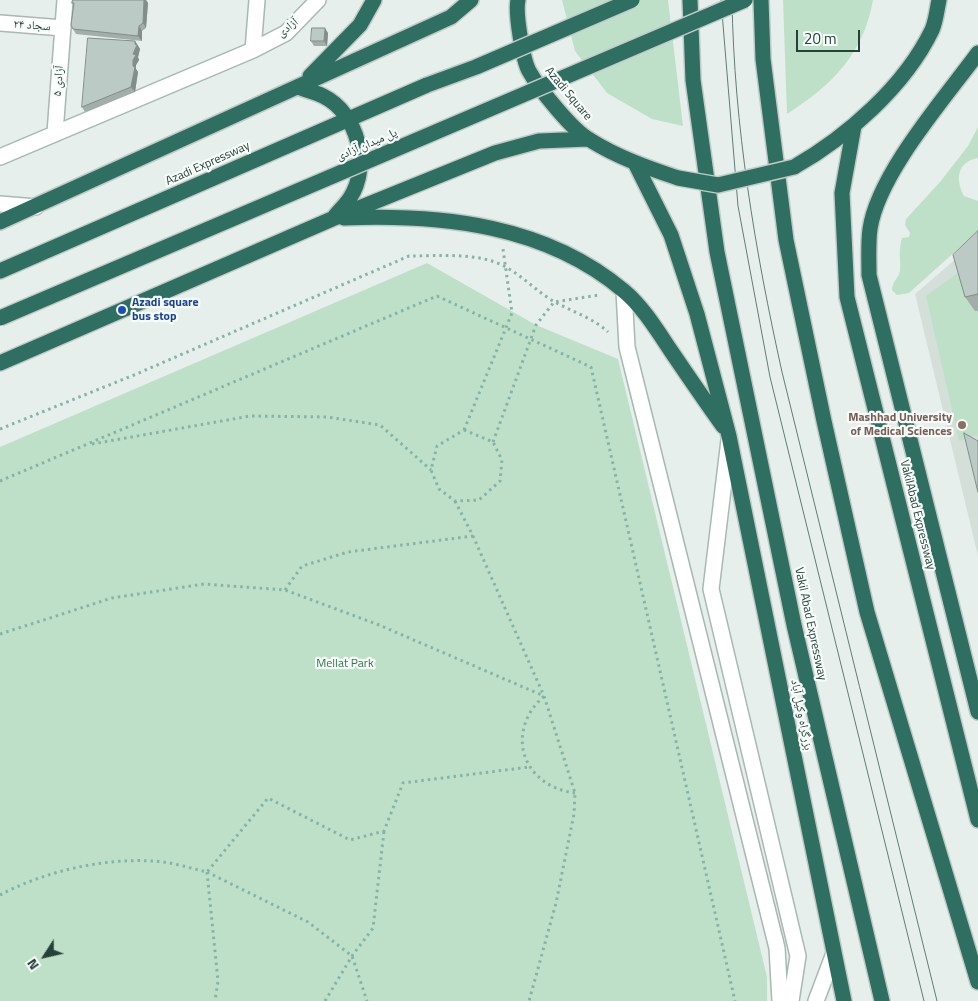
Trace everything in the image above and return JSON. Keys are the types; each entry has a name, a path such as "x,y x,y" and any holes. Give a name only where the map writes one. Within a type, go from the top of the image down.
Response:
{"highway":[{"path":"297,87 331,57 360,25 374,0"},
{"path":"0,222 451,17 471,0"},
{"name":"Azadi Square","path":"518,0 516,11 528,70 553,104 588,140 635,163 678,178 718,185 794,167 824,150 854,126"},
{"name":"Azadi Expressway","path":"0,271 427,85 476,67 632,0"},
{"name":"Vakil Abad Expressway","path":"690,0 693,80 717,252 794,625 882,1001"},
{"name":"پل میدان آزادی","path":"0,318 745,0"},
{"path":"760,0 763,59 786,240 824,421 867,612 978,982"},
{"path":"854,126 912,62 932,29 940,0"},
{"path":"978,53 900,159 883,189 870,228 869,275 978,712"},
{"path":"297,87 325,96 346,116 358,142 360,170 351,197 332,219"},
{"name":"VakilAbad Expressway","path":"854,126 842,193 847,298 978,820"},
{"path":"0,363 332,219 495,153 540,141 588,140"},
{"path":"635,163 671,235 697,314 729,436"},
{"path":"332,219 390,216 500,228 563,250 624,291 650,319 729,436"},
{"name":"بزرگراه وکیل آباد","path":"729,436 844,1001"}],"street":[{"name":"آزادی ۵","path":"56,133 65,0"},
{"path":"253,50 257,0"},
{"name":"آزادی","path":"0,157 253,50 286,33 318,0"},
{"name":"سجاد ۲۴","path":"0,23 63,28"},
{"path":"0,204 36,206"},
{"path":"624,291 627,348 777,948 780,1001"},
{"path":"729,436 711,589 798,956 791,1001"},
{"path":"816,1001 834,956"}],"path":[{"path":"431,470 437,446 464,430 512,314 500,228"},
{"path":"0,429 143,371 409,256 451,256 493,262 506,267 554,302 598,323 627,348"},
{"path":"493,442 536,325 554,302 624,291"},
{"path":"0,481 437,296 591,368 736,1001"},
{"path":"85,445 250,416 327,417 380,425 431,470 438,489 455,500 473,536 544,696 574,793 574,814 556,903 528,1001"},
{"path":"455,500 479,500 500,481 502,460 493,442 464,430"},
{"path":"285,590 302,566 348,552 473,536"},
{"path":"0,634 112,598 204,584 285,590 379,625 544,696"},
{"path":"544,696 529,713 523,728 522,745 529,766 536,775 553,788 574,793"},
{"path":"325,1001 352,956 373,928 384,831 403,783 529,766"},
{"path":"215,1001 218,982 207,872 268,798 350,840 384,831"},
{"path":"0,895 21,884 87,865 152,860 207,872 308,922 352,956 367,1001"}],"shaded area":[{"name":"Mashhad University of Medical Sciences","path":"978,240 978,556 915,294"}],"green space":[{"path":"562,0 668,0 683,126 652,119 607,93 575,51"},
{"path":"783,0 873,0 862,37 843,67 818,92 787,114"},
{"path":"978,127 978,158 971,160 962,167 959,183 964,196 978,201 978,231 909,293 897,295 892,290 900,271 902,238 909,237 910,233 905,225 906,219 940,182 968,146"},
{"name":"Mellat Park","path":"427,263 536,325 618,359 767,977 767,1001 0,1001 0,447"},
{"path":"963,269 975,311 978,311 978,435 959,441 926,296"}],"building":[{"path":"73,0 144,0 143,23 139,26 138,36 73,29 71,25"},
{"path":"312,28 325,28 324,41 311,41"},
{"path":"88,38 135,41 137,45 133,54 136,55 133,60 133,66 135,67 131,87 82,107"},
{"path":"978,231 978,294 965,297 953,255"},
{"path":"964,433 978,441 978,492"}],"tram line":[{"path":"721,0 738,206 770,377 924,1001"},
{"path":"732,0 737,94 742,141 755,234 772,326 937,1001"}],"place":[{"name":"Azadi square bus stop","path":"122,310"},
{"name":"Mashhad University of Medical Sciences","path":"962,425"}]}
